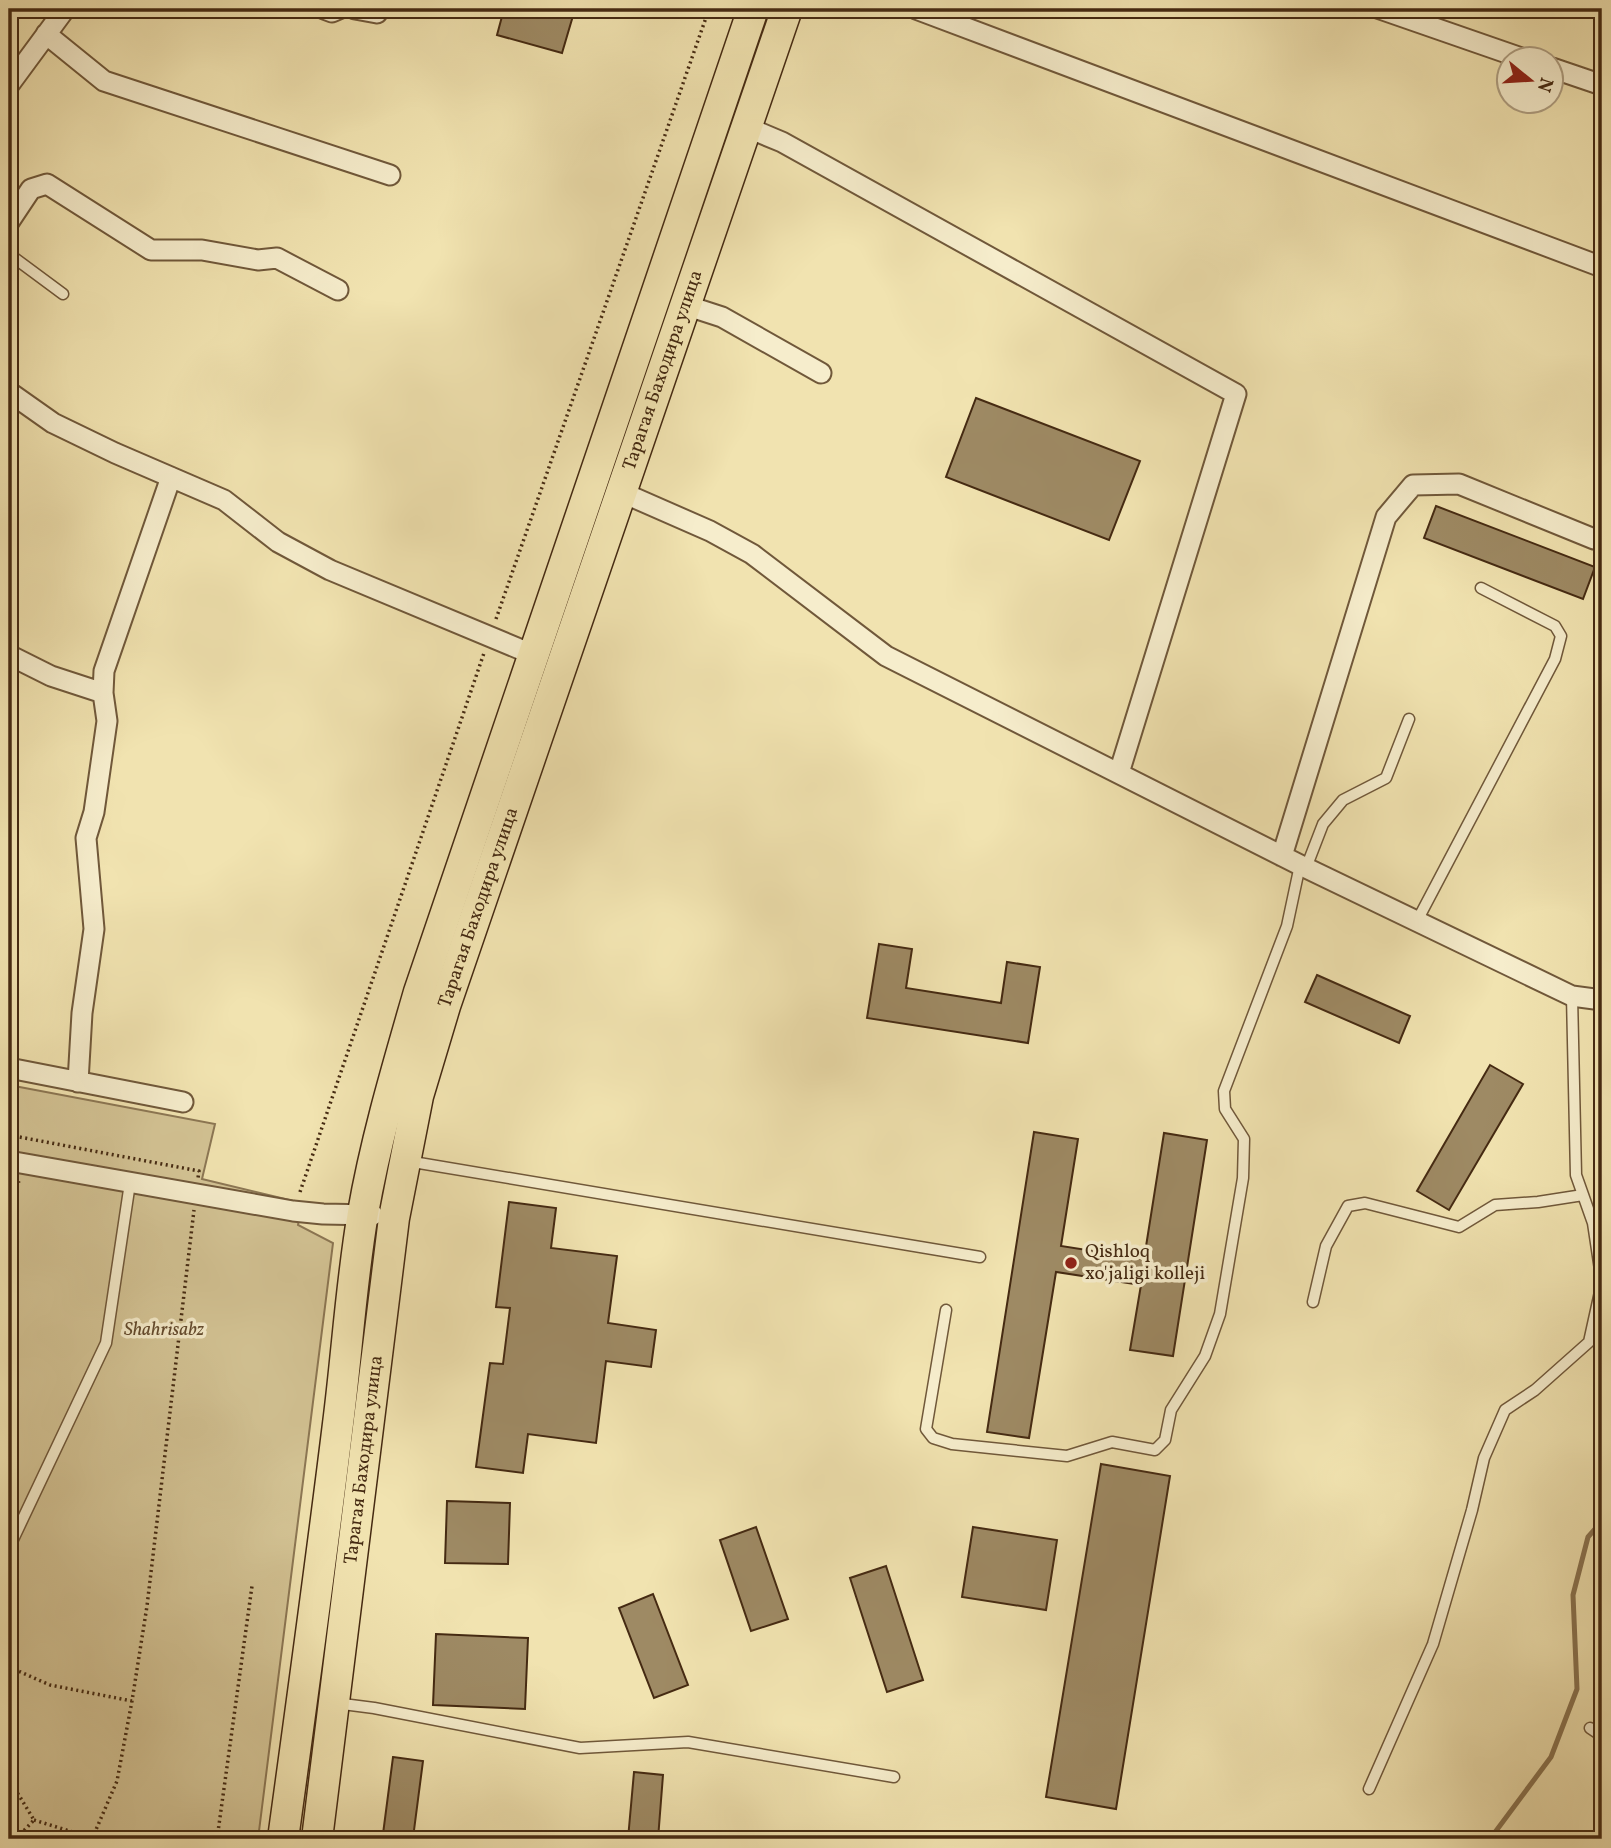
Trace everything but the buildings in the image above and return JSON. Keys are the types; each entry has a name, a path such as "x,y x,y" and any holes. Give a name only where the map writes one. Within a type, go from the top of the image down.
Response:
{"main road":[{"name":"Тарагая Баходира улица","path":"283,1839 316,1602 342,1394 350,1304 363,1213 387,1101 419,992 753,9"},
{"name":"Тарагая Баходира улица","path":"317,1839 394,1219 418,1096 445,1006 787,9"}],"street":[{"path":"9,85 65,9"},
{"path":"324,9 332,12 340,9"},
{"path":"355,9 377,13"},
{"path":"916,9 1602,267"},
{"path":"1380,9 1496,49"},
{"path":"46,34 104,81 390,175"},
{"path":"1566,73 1602,85"},
{"path":"746,127 782,142 1236,394 1119,773"},
{"path":"9,222 31,189 47,184 151,250 202,250 258,260 277,258 338,290"},
{"path":"685,305 722,317 821,373"},
{"path":"9,391 54,423 224,499 278,542 330,570 534,655"},
{"path":"78,1082 82,1013 94,929 86,838 94,811 107,721 103,693 104,671 171,477"},
{"path":"1282,856 1386,517 1413,485 1459,484 1594,539"},
{"path":"621,492 710,531 751,554 886,656 1303,867 1572,996 1602,1000"},
{"path":"9,655 51,676 103,693"},
{"path":"9,1068 183,1102"},
{"path":"9,1161 293,1211 323,1214 363,1213 394,1219"}],"lane":[{"path":"9,254 63,294"},
{"path":"1417,921 1555,659 1561,636 1555,626 1481,588"},
{"path":"946,1310 926,1429 933,1438 952,1444 1067,1456 1112,1442 1155,1450 1165,1440 1171,1410 1205,1356 1220,1314 1243,1178 1244,1139 1225,1109 1224,1091 1287,926 1303,867 1324,824 1343,800 1386,778 1409,719"},
{"path":"1369,1789 1433,1644 1472,1510 1484,1458 1505,1410 1535,1390 1589,1342 1602,1283 1593,1223 1576,1175 1572,996"},
{"path":"404,1161 980,1257"},
{"path":"9,1548 106,1343 130,1183"},
{"path":"1312,1301 1326,1245 1348,1206 1365,1203 1459,1227 1495,1205 1583,1195"},
{"path":"335,1703 374,1708 580,1748 688,1742 894,1777"},
{"path":"1590,1728 1602,1736"}],"path":[{"path":"293,1211 709,9"},
{"path":"9,1135 199,1171 147,1606 117,1782 92,1839 34,1820 10,1785 9,1779"},
{"path":"217,1839 252,1586"},
{"path":"9,1667 50,1685 132,1701"},
{"path":"16,1839 34,1820"}],"green space":[{"name":"Shahrisabz","path":"9,1085 215,1124 202,1179 302,1203 298,1225 333,1243 258,1839 9,1839"}],"waterway":[{"path":"1490,1839 1551,1757 1577,1689 1573,1595 1588,1537 1602,1521"}],"place":[{"name":"Qishloq xo'jaligi kolleji","path":"1071,1263"}]}
